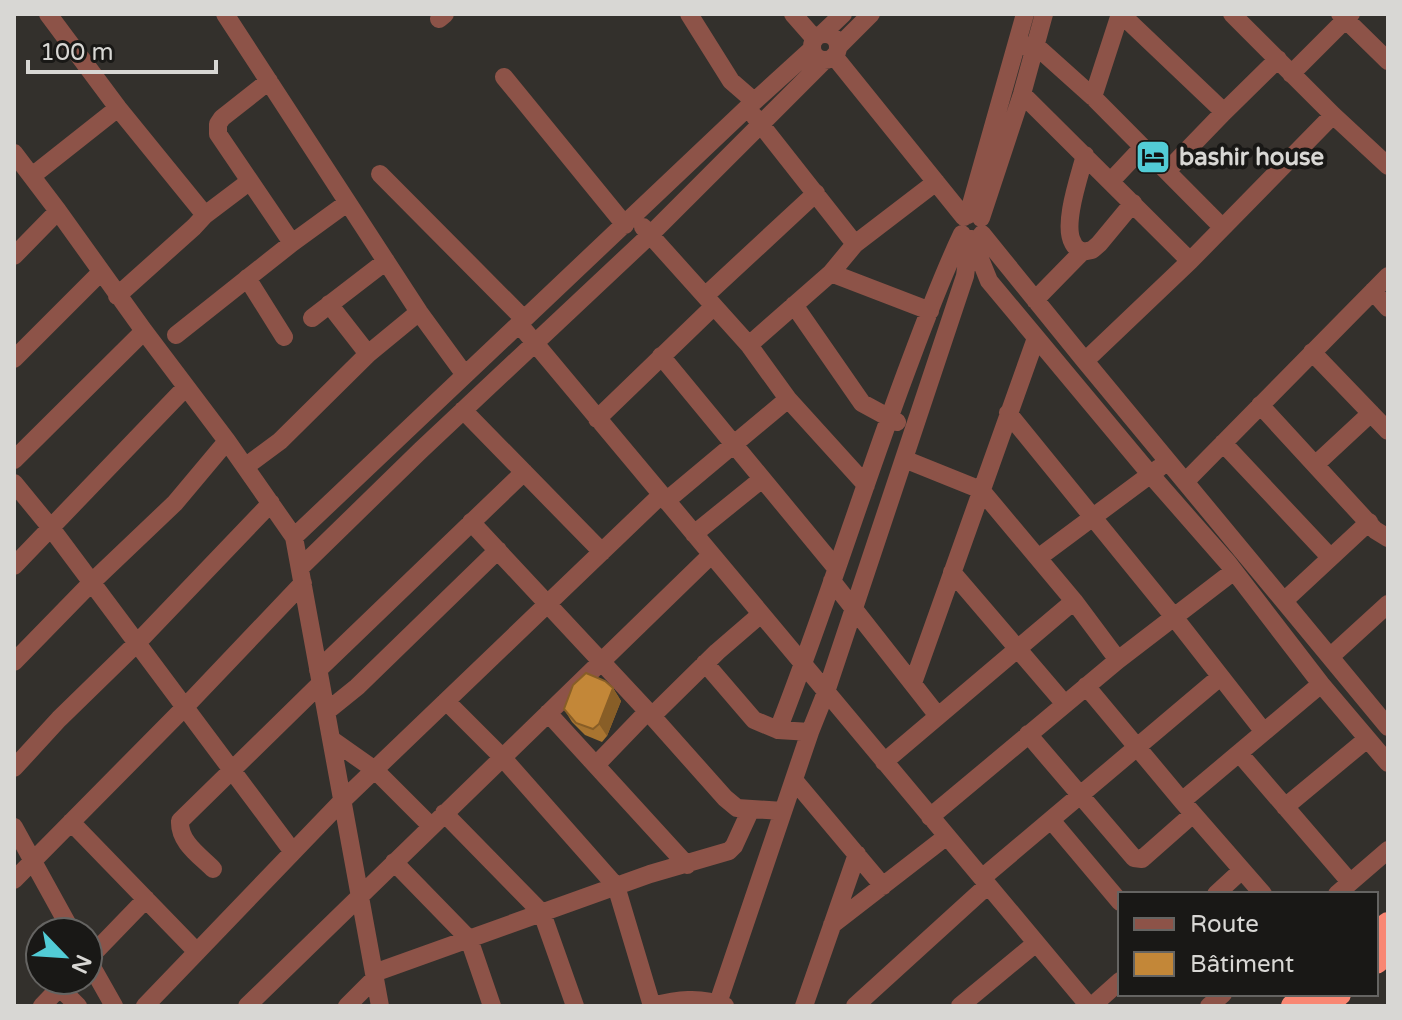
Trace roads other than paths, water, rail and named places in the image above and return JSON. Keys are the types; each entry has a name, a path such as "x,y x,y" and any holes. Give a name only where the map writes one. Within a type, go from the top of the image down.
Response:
{"street":[{"path":"48,14 118,108 205,215"},
{"path":"225,14 419,312 465,375"},
{"path":"689,14 761,123 855,244"},
{"path":"793,14 1185,482 1235,562 1321,684 1388,763"},
{"path":"14,880 185,707 302,575 463,410 650,235 761,123 824,48 843,14"},
{"path":"294,537 750,104 871,14"},
{"path":"778,730 945,270 971,228 1022,94 1025,14"},
{"path":"446,701 502,757 616,886 651,1006 683,1002 720,1005 965,276 971,228 1026,46 1044,14"},
{"path":"1093,97 1120,14 1224,112"},
{"path":"1232,14 1388,166"},
{"path":"1291,74 1346,16 1388,61"},
{"path":"1026,46 1093,97 1222,227"},
{"path":"1167,171 1278,59"},
{"path":"504,77 630,220 650,235 749,345 788,399 866,485"},
{"path":"269,81 222,118 218,124 218,134 292,243"},
{"path":"1022,94 1190,261"},
{"path":"32,176 118,108"},
{"path":"1085,361 1190,261 1333,115"},
{"path":"1111,181 1143,147"},
{"path":"14,153 227,441 294,537 380,1006"},
{"path":"1082,252 1072,242 1069,218 1085,155"},
{"path":"380,174 522,322 534,343 597,419 1091,1006 1118,983"},
{"path":"117,296 205,215 250,181"},
{"path":"749,345 831,273 855,244 936,182"},
{"path":"597,419 816,193"},
{"path":"176,335 347,203"},
{"path":"1035,300 1082,252 1092,250 1099,244 1133,203"},
{"path":"14,256 58,211"},
{"path":"971,228 989,281 1036,338 1150,474 1235,562 1284,601 1388,727"},
{"path":"312,318 386,261"},
{"path":"14,359 100,273"},
{"path":"831,273 930,311"},
{"path":"1185,482 1388,276"},
{"path":"247,278 284,337"},
{"path":"1373,291 1388,308"},
{"path":"329,304 368,354"},
{"path":"794,305 862,403 915,429"},
{"path":"245,467 280,441 368,354 419,312"},
{"path":"14,460 144,331"},
{"path":"913,683 1036,338"},
{"path":"1312,352 1388,431"},
{"path":"661,356 762,479 834,575 853,608 938,716"},
{"path":"14,566 185,388"},
{"path":"145,1006 342,801 602,552 788,399"},
{"path":"1260,405 1375,530 1388,538"},
{"path":"463,410 602,552"},
{"path":"1008,413 1264,732"},
{"path":"1315,465 1371,413"},
{"path":"14,662 175,503 227,441"},
{"path":"1223,443 1330,557"},
{"path":"904,459 981,490 1074,601 1118,660"},
{"path":"1038,558 1168,462"},
{"path":"213,869 184,839 179,830 180,821 471,522 524,472"},
{"path":"694,534 762,479"},
{"path":"14,483 92,582 293,852"},
{"path":"14,768 271,503"},
{"path":"471,522 725,798 737,808 783,811"},
{"path":"1284,601 1369,522"},
{"path":"849,534 875,545"},
{"path":"326,712 357,687 498,550"},
{"path":"247,1006 711,555"},
{"path":"930,817 1064,703 1174,617 1235,562"},
{"path":"952,572 1064,703"},
{"path":"884,762 1074,601"},
{"path":"1330,657 1388,604"},
{"path":"596,765 761,614"},
{"path":"705,663 754,720 778,730 810,732"},
{"path":"855,1006 1051,820 1220,677"},
{"path":"1028,734 1127,852 1134,858 1142,859 1239,753 1321,684"},
{"path":"1086,686 1261,892"},
{"path":"548,713 687,865"},
{"path":"331,739 438,820 542,913 575,1006"},
{"path":"1285,807 1367,739"},
{"path":"1239,753 1285,807 1344,888 1388,850"},
{"path":"794,780 883,886"},
{"path":"347,1006 374,976 650,874 729,851 751,809"},
{"path":"1051,820 1118,900"},
{"path":"71,822 197,952"},
{"path":"14,827 63,916"},
{"path":"832,926 947,836"},
{"path":"804,1006 857,854"},
{"path":"394,862 469,939 492,1006"},
{"path":"1218,892 1242,870"},
{"path":"104,942 146,899"},
{"path":"960,1006 980,1000 1036,943"},
{"path":"104,988 114,1006"}],"place":[{"name":"bashir house","path":"1153,157"}]}
